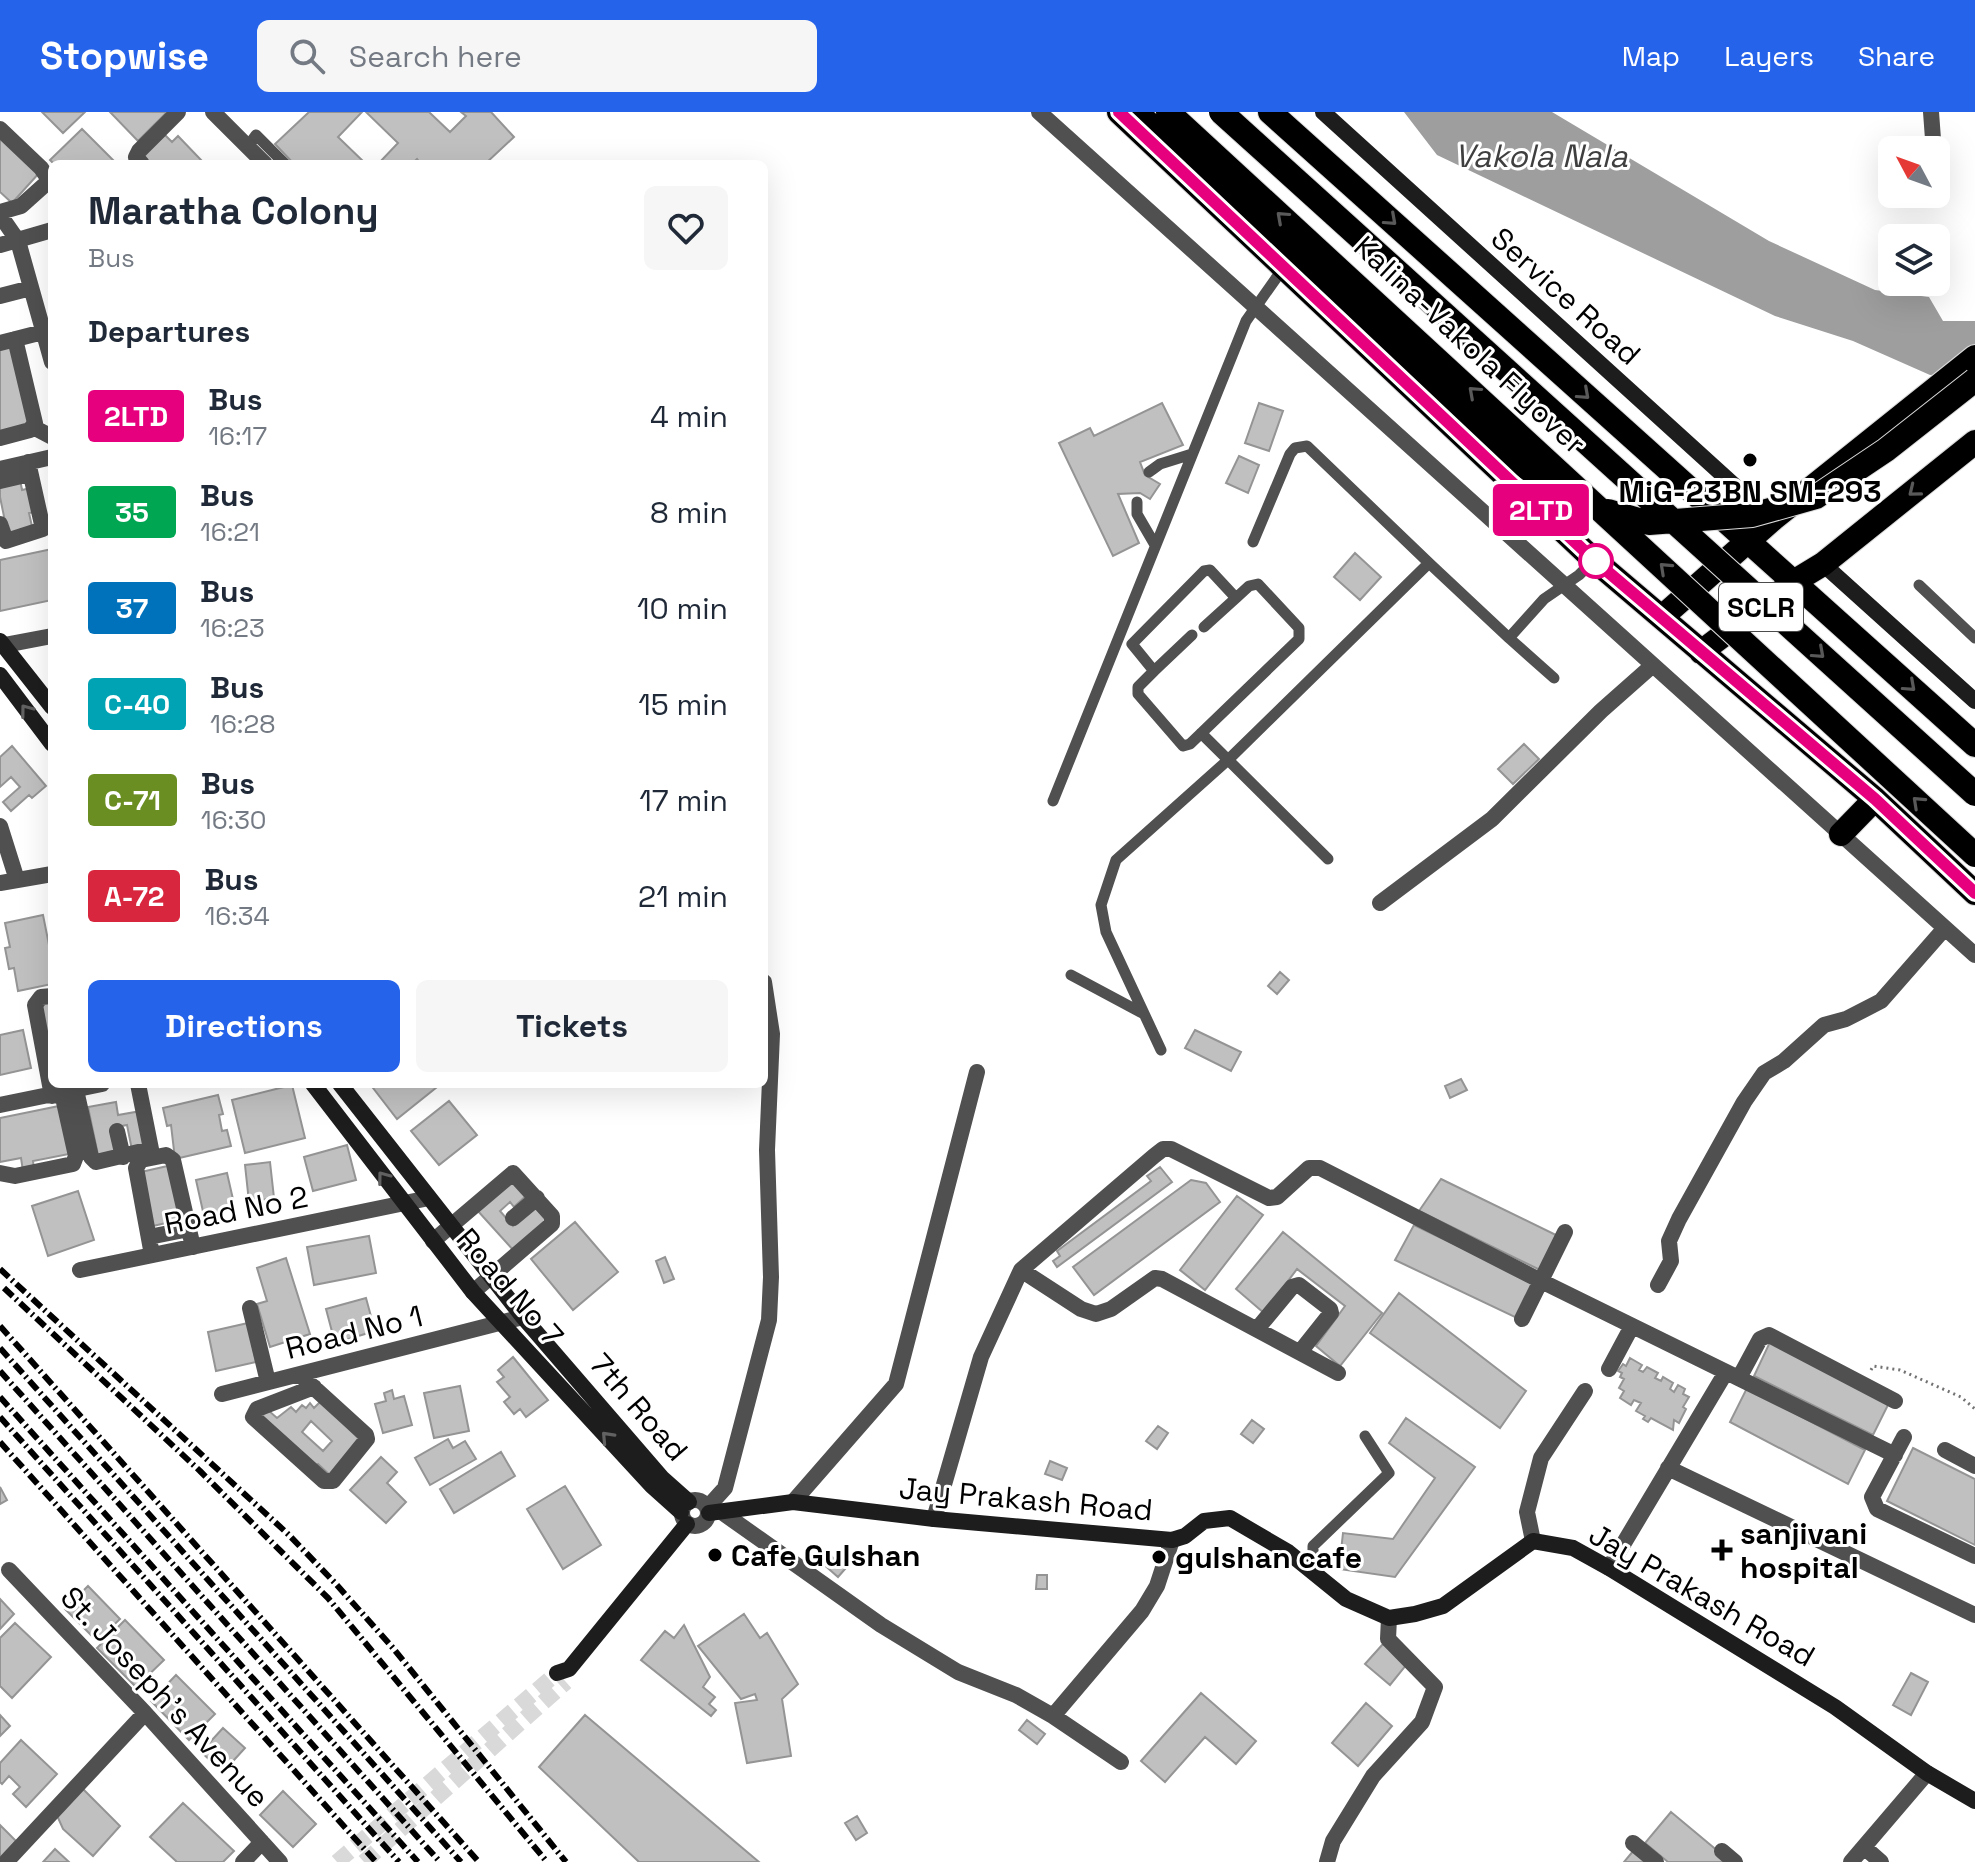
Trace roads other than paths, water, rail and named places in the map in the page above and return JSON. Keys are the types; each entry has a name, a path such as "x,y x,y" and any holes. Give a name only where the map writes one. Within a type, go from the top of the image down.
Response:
{"highway":[{"path":"1119,112 1594,560 1875,799 1975,893"},
{"path":"1136,112 1505,452 1574,501 1649,523 1752,515 1816,497 1886,450 1975,380"},
{"name":"Kalina-Vakola Flyover","path":"1168,112 1975,855"},
{"name":"Kalina-Vakola Flyover","path":"1221,112 1975,794"},
{"path":"1270,112 1975,745"},
{"name":"SCLR","path":"1662,617 1773,519 1975,357"},
{"name":"SCLR","path":"1701,652 1795,581 1823,564 1975,442"},
{"path":"1841,834 1875,799"}],"street":[{"path":"139,160 136,157 139,151 178,112"},
{"path":"213,112 260,160"},
{"path":"1039,112 1975,955"},
{"name":"Service Road","path":"1323,112 1773,519"},
{"path":"1931,112 1933,136"},
{"path":"0,129 48,178"},
{"path":"48,184 21,206 0,213 18,241 48,349"},
{"path":"0,245 48,231"},
{"path":"0,296 31,288"},
{"path":"0,438 30,430 34,418 8,341 43,332"},
{"path":"33,427 48,435"},
{"path":"0,481 48,459"},
{"path":"0,469 29,468"},
{"path":"0,524 6,541 43,529 29,468"},
{"path":"1823,564 1975,701"},
{"path":"1,644 48,637"},
{"path":"1,644 48,702"},
{"path":"1380,903 1492,819 1601,711 1653,665"},
{"path":"0,675 48,739"},
{"path":"0,826 4,853 17,880"},
{"path":"0,883 48,875"},
{"path":"1658,1285 1671,1261 1669,1241 1679,1219 1744,1102 1764,1073 1784,1061 1824,1025 1846,1019 1881,1001 1945,928"},
{"path":"48,996 41,997 35,1005 48,1051"},
{"path":"686,1513 699,1526 707,1521 725,1488 769,1320 771,1277 767,1150 772,1034 768,1008"},
{"path":"793,1502 896,1384 977,1072"},
{"path":"59,1090 92,1160 96,1162 148,1151 152,1145 139,1088"},
{"name":"Road No 7","path":"316,1088 473,1292 652,1486 686,1513"},
{"name":"7th Road","path":"343,1088 490,1277 662,1478 686,1513"},
{"path":"0,1105 59,1090"},
{"path":"0,1115 59,1090"},
{"path":"0,1173 15,1176 73,1164 76,1156 59,1090"},
{"path":"117,1131 123,1157"},
{"path":"934,1519 981,1357 1021,1270 1163,1149 1171,1149 1269,1198 1277,1197 1309,1168 1320,1168 1541,1281 1895,1455"},
{"path":"152,1255 136,1168 141,1160 166,1155 173,1160 193,1247"},
{"path":"433,1241 509,1174 517,1175 552,1216 552,1224 473,1292"},
{"name":"Road No 2","path":"80,1270 429,1198"},
{"path":"513,1218 537,1198"},
{"path":"149,1237 189,1229"},
{"path":"1522,1319 1565,1232"},
{"path":"1021,1270 1081,1309 1096,1314 1111,1309 1155,1278 1162,1279 1338,1373"},
{"path":"1257,1329 1292,1287 1299,1285 1331,1313 1300,1352"},
{"path":"250,1308 268,1382"},
{"name":"Road No 1","path":"222,1394 523,1317"},
{"path":"1609,1369 1632,1326"},
{"path":"1609,1568 1668,1468 1760,1339 1769,1335 1895,1401"},
{"path":"300,1375 314,1387 366,1435 367,1439 333,1481 324,1481 255,1420 254,1413 261,1408 314,1387"},
{"path":"241,1389 261,1408"},
{"path":"1327,1862 1333,1841 1373,1776 1422,1722 1435,1687 1388,1639 1389,1618 1443,1606 1533,1541 1527,1512 1541,1458 1585,1391"},
{"path":"1904,1437 1872,1497 1877,1509 1975,1556"},
{"path":"1945,1450 1975,1466"},
{"path":"1668,1468 1975,1615"},
{"path":"564,1675 686,1513 701,1501 881,1625 958,1672 1016,1695 1053,1716 1121,1762"},
{"name":"Jay Prakash Road","path":"713,1511 793,1502 934,1519 1172,1540 1185,1536 1204,1521 1230,1518 1288,1552 1346,1599 1389,1618"},
{"path":"1053,1716 1142,1611 1157,1586 1172,1540"},
{"name":"Jay Prakash Road","path":"1533,1541 1573,1548 1609,1568 1835,1707 1927,1773 1975,1801"},
{"name":"St. Joseph's Avenue","path":"9,1570 145,1713 280,1862"},
{"path":"6,1862 145,1713"},
{"path":"1851,1862 1927,1773"},
{"path":"243,1862 262,1842"},
{"path":"1633,1843 1656,1862"},
{"path":"1864,1847 1881,1862"}],"lane":[{"path":"248,146 256,135 281,160"},
{"path":"1053,801 1241,331 1253,307 1284,267"},
{"path":"1253,542 1290,454 1295,448 1307,446 1554,678"},
{"path":"1149,472 1160,464 1192,454"},
{"path":"1137,502 1137,514 1155,545"},
{"path":"1509,638 1544,599 1579,575 1594,560"},
{"path":"1161,1050 1106,932 1101,905 1116,860 1228,760 1429,563"},
{"path":"1154,671 1132,647 1133,640 1204,571 1213,572 1236,598"},
{"path":"1192,635 1138,687 1138,694 1179,744 1186,746 1299,639 1299,628 1258,584 1249,586 1204,627"},
{"path":"1919,585 1975,638"},
{"path":"1201,733 1328,859"},
{"path":"1071,975 1144,1014"},
{"path":"1313,1572 1313,1546 1389,1473 1365,1436"}],"water":[{"name":"Vakola Nala","path":"1404,112 1552,112 1769,241 1878,290 1878,296 1929,297 1943,321 1975,321 1975,372 1930,375 1853,341 1775,316 1437,155"}],"tunnel":[{"path":"337,1862 557,1673"},
{"path":"364,1862 566,1682"}],"railway":[{"path":"0,1269 289,1535 336,1584 393,1648 566,1862"},
{"path":"4,1288 200,1471 328,1598 547,1862"},
{"path":"0,1326 479,1862"},
{"path":"0,1348 461,1862"},
{"path":"0,1371 440,1862"},
{"path":"0,1397 418,1862"},
{"path":"0,1417 399,1862"},
{"path":"0,1442 376,1862"}],"place":[{"name":"MiG-23BN SM-293","path":"1750,460"},
{"name":"sanjivani hospital","path":"1722,1550"},
{"name":"Cafe Gulshan","path":"715,1555"},
{"name":"gulshan cafe","path":"1159,1557"}]}
